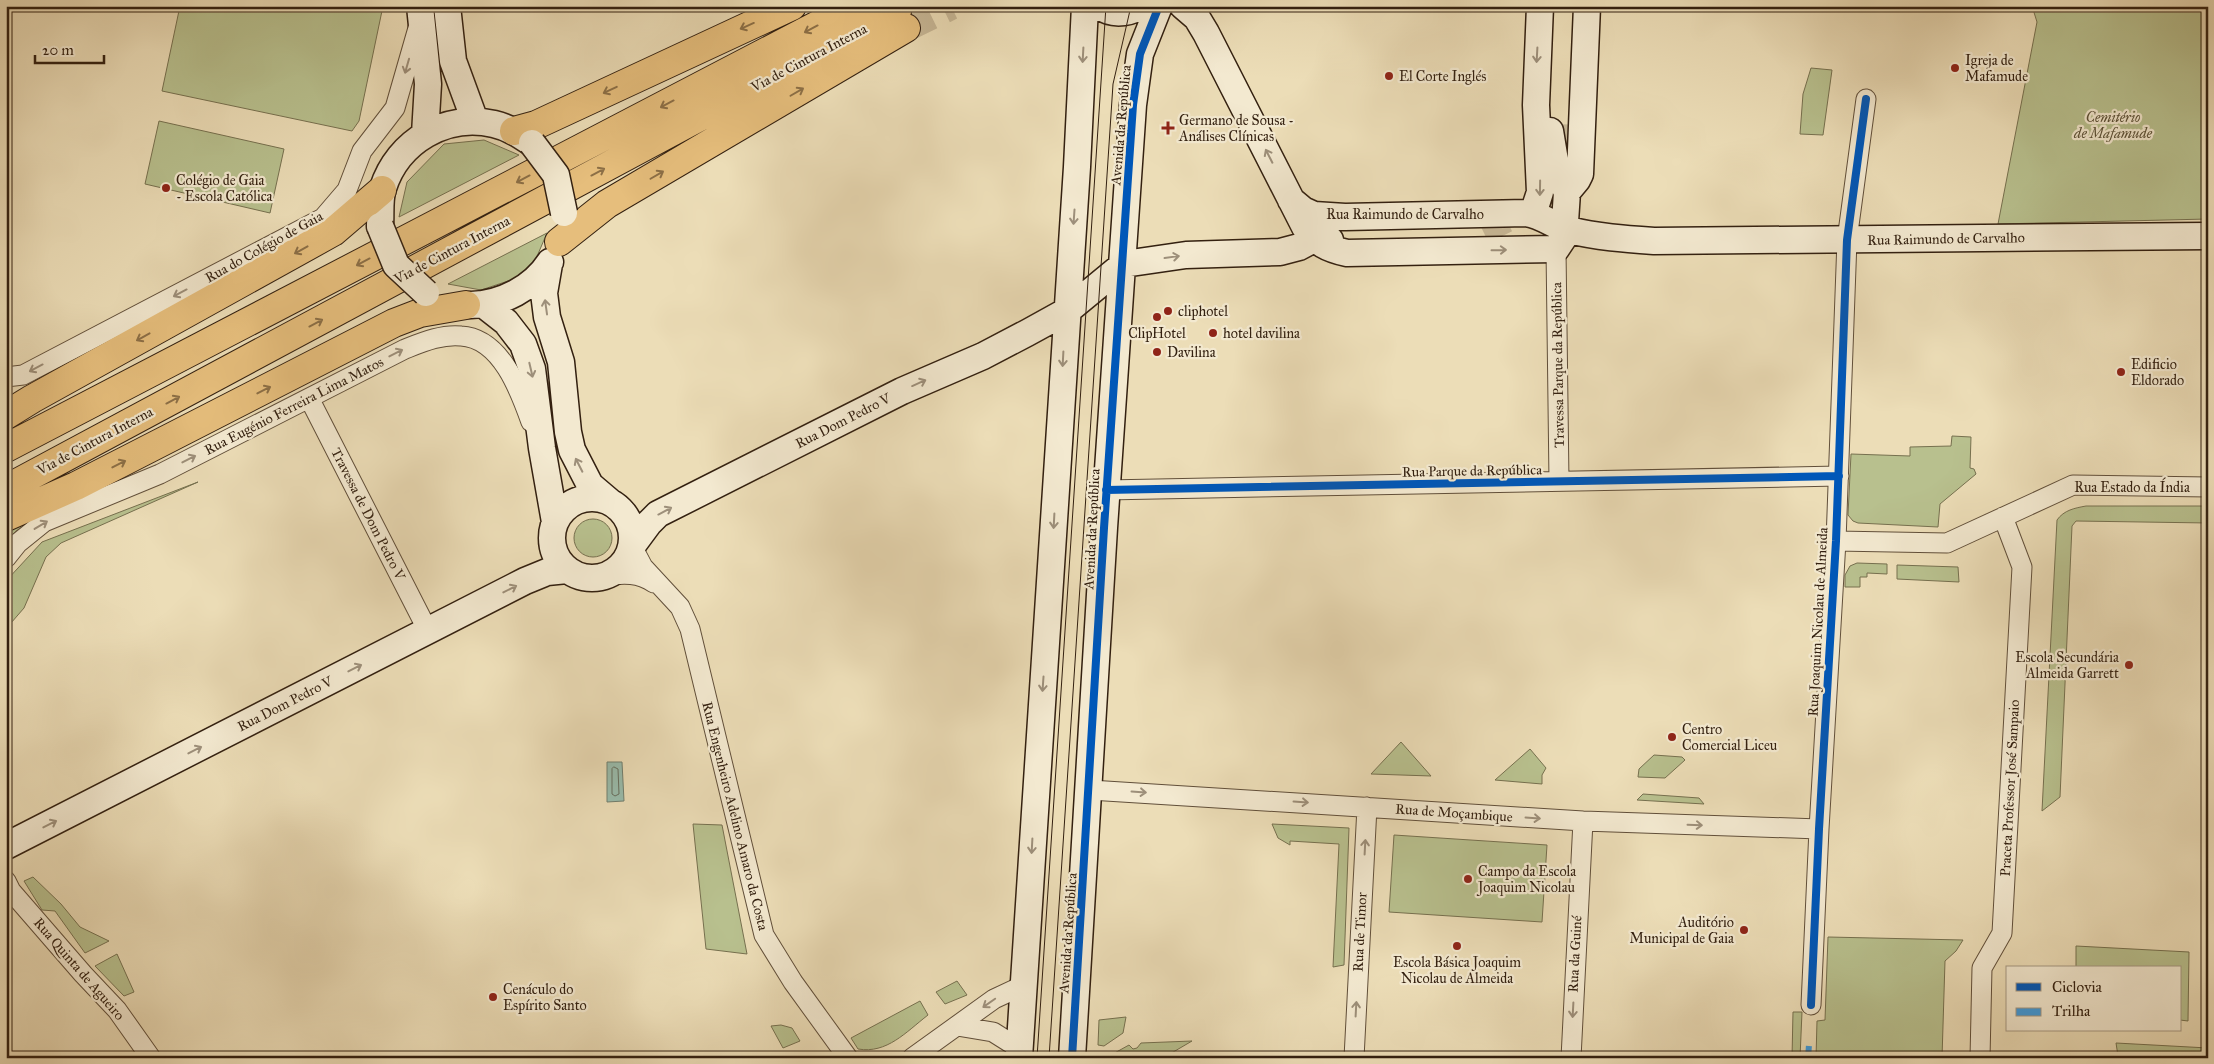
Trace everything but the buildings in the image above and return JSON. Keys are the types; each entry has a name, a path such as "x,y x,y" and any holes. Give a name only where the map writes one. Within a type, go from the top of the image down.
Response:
{"highway":[{"path":"523,137 536,125 792,6"},
{"name":"Via de Cintura Interna","path":"6,448 854,6"},
{"name":"Via de Cintura Interna","path":"6,489 902,20 606,204 554,253"},
{"path":"6,415 333,232 382,190"},
{"path":"6,517 76,486 394,323 420,313 475,305"}],"main road":[{"path":"447,6 453,61 475,121"},
{"path":"1020,1054 1066,311 1077,167 1085,6"},
{"path":"1100,6 1117,13 1130,12 1142,6"},
{"name":"Avenida da República","path":"1072,1058 1090,790 1106,490 1124,264 1133,105 1138,67 1146,36 1159,6"},
{"path":"1183,6 1197,18 1206,33 1291,200"},
{"path":"1540,6 1536,94 1560,126 1580,174 1578,180 1567,192 1561,239"},
{"path":"1560,126 1574,6"},
{"path":"1533,214 1560,126 1587,6"},
{"path":"420,13 428,84 425,134"},
{"path":"555,522 542,448 532,369 523,344 506,322 475,305 426,293 396,265 380,226 382,190 391,168 401,155 425,134 449,124 475,121 495,124 523,137 556,175 564,213 544,293 547,317 561,362 568,432 578,465 590,485 621,509 633,533 632,546 627,559 618,569 606,576 593,579 579,577 567,570 558,560 552,547 552,534 555,522 562,510 572,502 585,498 598,498 610,502"},
{"name":"Rua Raimundo de Carvalho","path":"1291,200 1303,210 1314,214 1345,217 1533,214 1561,239"},
{"name":"Rua Raimundo de Carvalho","path":"1291,200 1304,227 1314,239 1329,249 1347,253 1595,236 1654,241 2208,236"},
{"name":"Rua Raimundo de Carvalho","path":"1124,264 1186,255 1280,252 1299,247 1314,239 1444,239 1482,231"},
{"path":"475,305 509,297 531,283 554,253"},
{"name":"Rua Dom Pedro V","path":"632,546 648,523 658,514 902,391 983,356 1066,311 1124,264"},
{"name":"Rua Dom Pedro V","path":"6,846 526,581 547,572 567,570"}],"street":[{"name":"Rua do Colégio de Gaia","path":"6,377 23,375 323,218 348,190 362,151 395,108 420,13"},
{"name":"Rua Joaquim Nicolau de Almeida","path":"1811,1005 1836,541 1847,240 1866,98"},
{"name":"Travessa Parque da República","path":"1559,481 1561,239"},
{"name":"Rua Eugénio Ferreira Lima Matos","path":"6,558 18,543 44,522 146,481 405,349 439,337 463,336 482,342 508,370 518,388 542,448"},
{"name":"Travessa de Dom Pedro V","path":"309,398 428,631"},
{"name":"Rua Parque da República","path":"1106,490 1839,476"},
{"name":"Rua Estado da Índia","path":"1836,541 1947,543 2073,485 2208,487"},
{"name":"Praceta Professor José Sampaio","path":"1980,1058 1982,968 2002,934 2022,567 2003,517"},
{"name":"Rua Engenheiro Adelino Amaro da Costa","path":"632,546 643,567 680,607 690,629 764,935 793,982 848,1058"},
{"name":"Rua Engenheiro Adelino Amaro da Costa","path":"606,576 634,574 646,577 664,589"},
{"name":"Rua de Moçambique","path":"1090,790 1583,821 1819,829"},
{"name":"Rua de Timor","path":"1354,1058 1367,807"},
{"name":"Rua da Guiné","path":"1570,1058 1583,821"},
{"name":"Rua Quinta de Agueiro","path":"6,881 11,891 117,1010 151,1058"},
{"path":"912,1058 994,999 1024,985"},
{"path":"957,1026 993,1032 1020,1054"}],"green space":[{"path":"180,6 383,6 359,121 352,131 162,91"},
{"name":"Cemitério de Mafamude","path":"2032,6 2208,6 2208,219 1998,224 2037,22"},
{"path":"1811,68 1832,70 1823,135 1800,134 1803,94"},
{"path":"159,121 284,149 270,213 145,184"},
{"path":"484,140 519,155 399,217 407,182 444,144"},
{"path":"547,233 535,261 517,278 481,290 448,284"},
{"path":"1952,436 1971,437 1970,468 1974,469 1976,474 1940,504 1938,527 1858,523 1853,521 1848,515 1851,454 1910,456 1910,447 1951,446"},
{"path":"198,482 61,543 46,557 24,608 11,623 6,620 6,581 42,542"},
{"path":"2086,506 2208,506 2208,523 2076,521 2072,526 2060,797 2042,811 2057,520 2066,512"},
{"path":"41,514 16,531 6,543 6,527"},
{"path":"593,519 607,524 612,538 607,552 593,557 579,552 574,538 579,524"},
{"path":"1857,563 1887,564 1887,574 1867,573 1867,577 1860,577 1860,587 1845,587 1845,575 1850,566"},
{"path":"1897,565 1958,567 1959,582 1897,579"},
{"path":"1401,742 1431,776 1371,774"},
{"path":"1530,749 1546,768 1542,775 1542,784 1495,780"},
{"path":"1654,755 1682,757 1685,760 1665,778 1638,777 1639,769"},
{"path":"1643,794 1699,798 1704,804 1637,800"},
{"path":"693,824 722,825 747,954 706,949"},
{"path":"1272,824 1349,828 1344,965 1333,967 1339,844 1290,841 1290,845 1278,838"},
{"name":"Campo da Escola Joaquim Nicolau","path":"1394,835 1547,845 1542,922 1389,912"},
{"path":"33,877 61,904 80,927 109,941 85,953 55,911 42,910 24,881"},
{"path":"1828,937 1963,940 1956,951 1945,961 1942,1058 1816,1058 1817,1021 1825,1020"},
{"path":"2076,946 2189,952 2188,1021 2182,1020 2182,966 2076,966"},
{"path":"117,954 134,992 124,996 95,966"},
{"path":"2208,959 2208,1001 2204,1000"},
{"path":"957,981 967,995 945,1004 936,992"},
{"path":"920,1001 928,1015 904,1035 878,1048 858,1049 851,1038"},
{"path":"1793,1012 1802,1012 1800,1058 1792,1058"},
{"path":"1126,1017 1123,1033 1104,1046 1098,1045 1099,1020"},
{"path":"781,1025 792,1028 800,1041 783,1048 771,1026"},
{"path":"1192,1041 1163,1058 1097,1058 1111,1055 1129,1045 1133,1049 1137,1048 1141,1043"},
{"path":"2116,1043 2208,1048 2208,1058 2118,1056"}],"water":[{"path":"607,762 622,762 624,801 607,802"}],"tunnel":[{"path":"906,28 951,6"},
{"path":"1552,186 1564,163 1569,121"},
{"path":"1483,231 1522,212"}],"tram line":[{"path":"1037,1058 1106,6"},
{"path":"1049,1058 1113,84 1131,6"}],"marked path":[{"path":"1808,1058 1809,1045"}],"cycle path":[{"path":"1072,1058 1104,528 1133,105 1140,54 1159,6"},
{"path":"1811,1005 1836,541 1847,240 1866,99"},
{"path":"1106,490 1839,476"}],"place":[{"name":"Igreja de Mafamude","path":"1955,68"},
{"name":"El Corte Inglés","path":"1389,76"},
{"name":"Germano de Sousa - Análises Clínicas","path":"1168,128"},
{"name":"Colégio de Gaia - Escola Católica","path":"166,188"},
{"name":"cliphotel","path":"1168,311"},
{"name":"ClipHotel","path":"1157,317"},
{"name":"hotel davilina","path":"1213,333"},
{"name":"Davilina","path":"1157,352"},
{"name":"Edificio Eldorado","path":"2121,372"},
{"name":"Escola Secundária Almeida Garrett","path":"2129,665"},
{"name":"Centro Comercial Liceu","path":"1672,737"},
{"name":"Campo da Escola Joaquim Nicolau","path":"1468,879"},
{"name":"Auditório Municipal de Gaia","path":"1744,930"},
{"name":"Escola Básica Joaquim Nicolau de Almeida","path":"1457,946"},
{"name":"Cenáculo do Espírito Santo","path":"493,997"}]}
